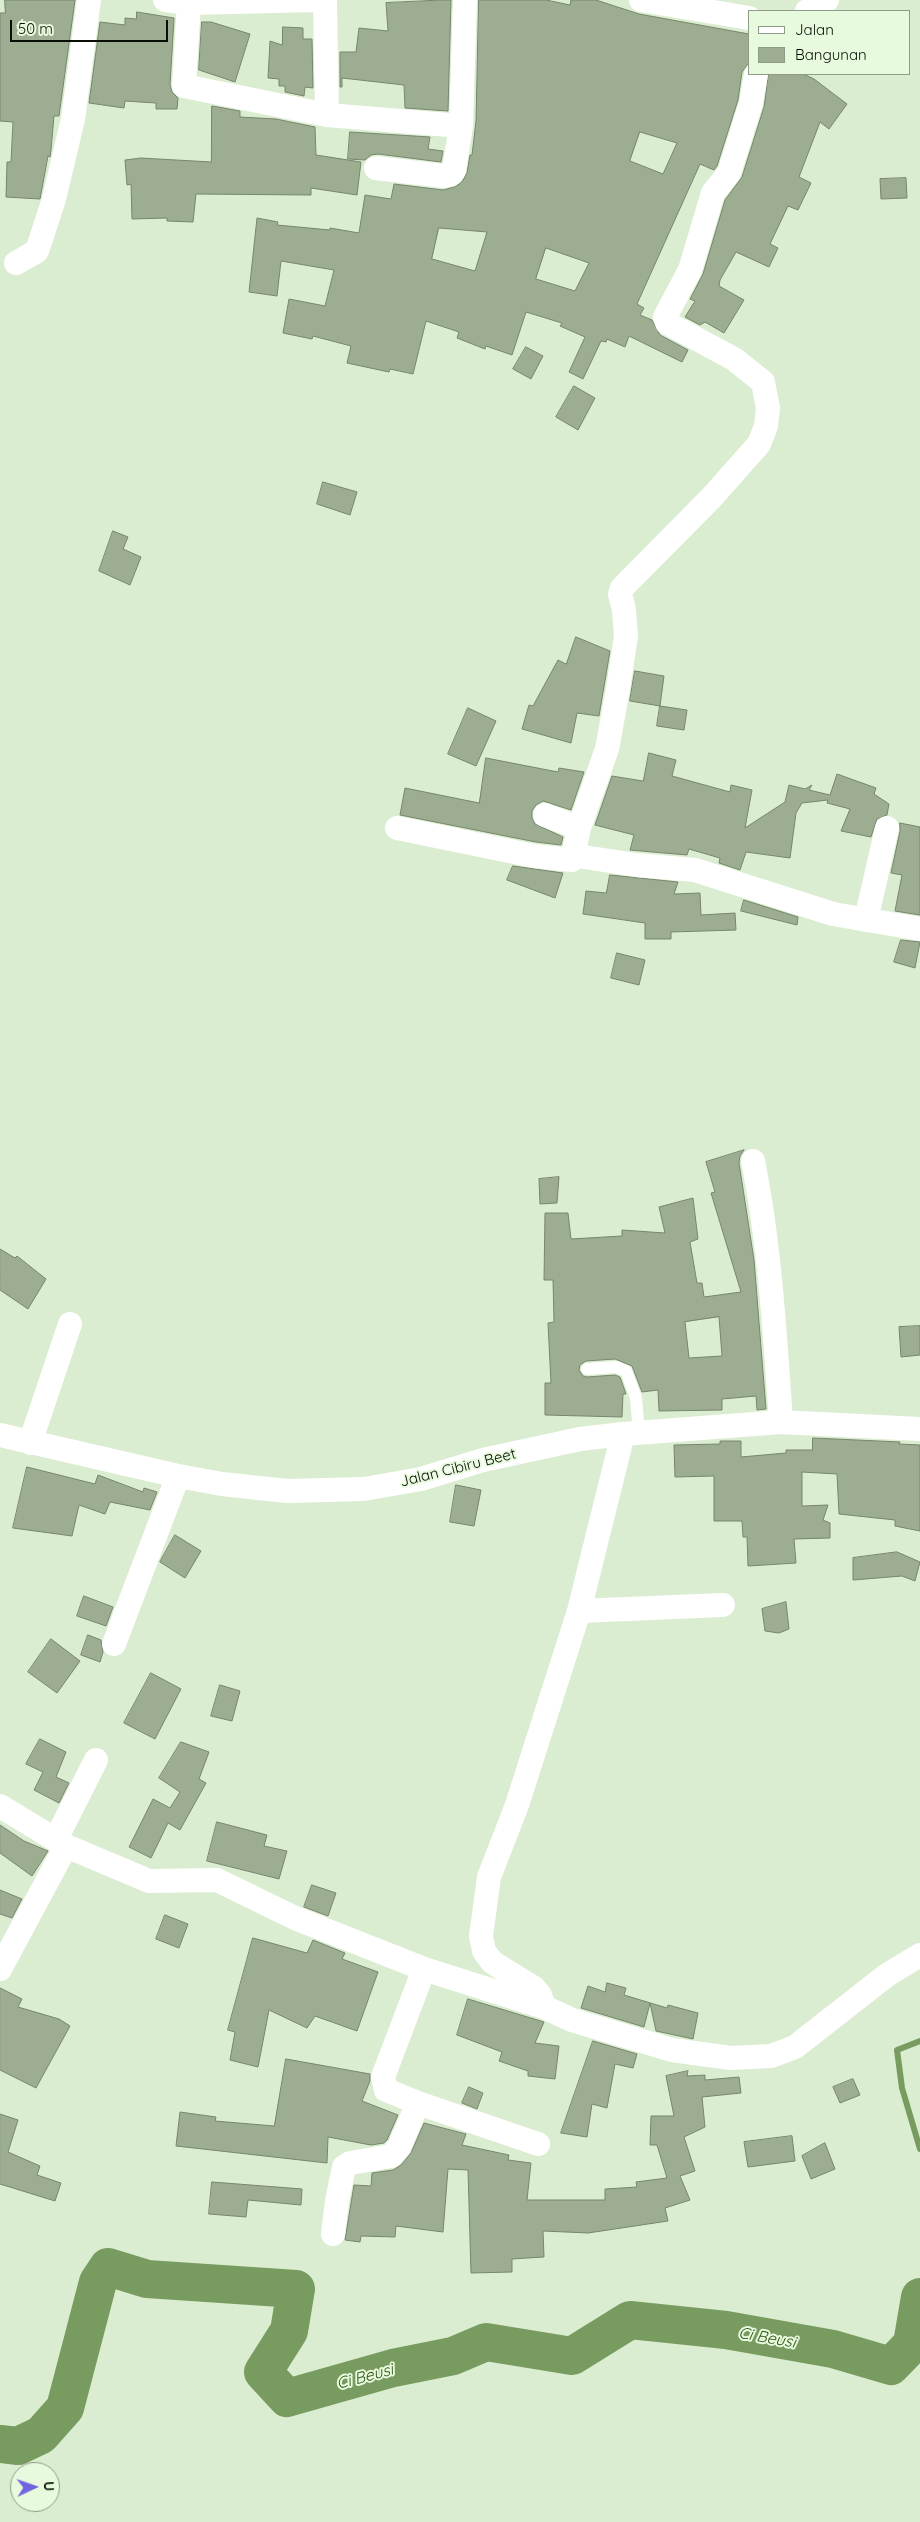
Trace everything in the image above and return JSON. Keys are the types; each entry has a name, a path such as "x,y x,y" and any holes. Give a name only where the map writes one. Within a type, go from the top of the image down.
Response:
{"street":[{"path":"16,263 38,251 54,199 73,119 89,0"},
{"path":"165,0 189,3 316,0"},
{"path":"325,0 326,115"},
{"path":"376,168 444,176 451,174 454,170 461,126 465,0"},
{"path":"641,0 739,11"},
{"path":"809,10 827,0"},
{"path":"189,3 184,86 326,115 461,126"},
{"path":"397,828 564,861 572,860 579,828 607,749 626,636 624,610 620,594 622,588 712,497 759,444 766,426 768,408 763,382 734,359 667,323 665,317 690,270 713,193 729,173 751,102 756,75"},
{"path":"545,815 579,828"},
{"path":"866,920 887,828"},
{"path":"573,852 584,857 636,865 696,870 833,914 920,929"},
{"path":"752,1161 759,1192 774,1324 780,1422"},
{"path":"30,1443 70,1324"},
{"name":"Jalan Cibiru Beet","path":"0,1435 178,1476 222,1484 287,1491 364,1489 421,1479 484,1460 561,1443 631,1434 780,1422 920,1429"},
{"path":"544,2007 540,1995 534,1988 492,1962 484,1951 481,1936 489,1877 517,1806 579,1611 631,1434"},
{"path":"114,1644 178,1476"},
{"path":"579,1611 723,1605"},
{"path":"0,1969 61,1843 96,1760"},
{"path":"0,1806 61,1843 149,1882 217,1880 295,1918 424,1969 544,2007 572,2020 672,2050 731,2058 771,2056 796,2047 887,1975 920,1955"},
{"path":"424,1969 383,2078 386,2090 418,2103 538,2144"},
{"path":"334,2234 337,2201 344,2167 350,2164 391,2156 399,2147 418,2103"}],"lane":[{"path":"587,1369 616,1367 626,1371 636,1398 631,1434"}],"building":[{"path":"5,0 75,0 59,116 54,116 50,157 48,156 40,199 6,197 7,162 11,162 13,122 0,121 0,13 5,13"},
{"path":"451,0 448,111 405,108 404,85 342,78 342,87 340,87 340,52 356,52 359,28 388,31 386,3"},
{"path":"479,0 546,0 570,5 571,0 596,0 639,14 748,34 748,64 742,72 738,100 717,166 714,170 700,164 637,304 644,308 640,315 652,320 660,335 688,350 682,362 629,336 625,347 607,339 606,342 601,341 583,379 569,372 585,337 560,326 562,323 526,312 512,355 486,346 485,349 457,338 459,332 426,321 413,374 390,369 389,372 347,363 351,346 313,336 312,339 283,333 289,299 325,306 334,270 281,261 277,296 249,292 257,218 278,222 277,225 330,230 330,228 359,233 365,195 391,199 394,184 443,190 455,187 462,182 467,173 470,155 472,155 476,121","holes":["640,132 677,143 663,174 630,161","439,228 487,232 475,271 432,259","546,248 589,263 575,291 536,279"]},
{"path":"137,12 174,18 170,85 172,92 178,98 177,109 156,109 156,103 125,101 124,108 89,103 100,22 125,25 125,18 136,19"},
{"path":"202,22 211,22 250,34 235,82 199,70"},
{"path":"283,27 303,28 303,39 312,39 313,88 305,87 304,96 285,92 285,86 279,86 279,79 268,78 270,41 282,45"},
{"path":"769,75 805,75 814,79 847,104 829,129 820,122 799,177 811,183 798,210 788,206 770,244 778,248 769,267 736,252 720,280 719,286 744,300 724,333 705,322 700,325 685,317 695,301 690,299 703,274 725,200 742,177 764,107"},
{"path":"212,106 240,111 240,117 276,119 315,127 316,155 361,162 357,195 311,188 311,195 196,194 193,222 167,221 167,218 132,219 131,184 127,185 125,160 141,158 211,162"},
{"path":"350,132 430,137 428,149 443,151 441,162 378,154 371,155 365,160 348,159"},
{"path":"906,178 907,198 881,199 880,179"},
{"path":"526,347 543,356 531,379 513,369"},
{"path":"574,386 595,398 578,430 556,417"},
{"path":"323,482 357,492 350,515 317,504"},
{"path":"113,531 128,537 123,549 141,557 130,585 99,571"},
{"path":"576,637 610,651 599,716 577,713 571,743 522,729 529,705 533,706 558,660 566,664"},
{"path":"635,671 664,676 660,706 630,701"},
{"path":"660,706 687,710 684,730 657,726"},
{"path":"468,708 496,721 476,766 448,754"},
{"path":"649,753 676,760 672,776 730,792 731,785 752,790 745,828 785,802 789,785 805,789 812,785 809,790 830,795 837,774 876,788 874,794 889,804 887,815 877,819 871,837 841,831 850,809 827,803 828,800 802,803 796,813 790,858 746,852 740,870 719,863 720,858 689,849 687,855 630,850 634,835 595,825 612,776 643,781"},
{"path":"486,758 558,772 559,768 584,772 571,810 543,801 536,805 532,811 532,818 535,824 563,837 561,845 536,842 400,815 405,788 479,803"},
{"path":"900,823 920,827 920,915 895,911 902,875 891,873"},
{"path":"513,866 563,873 555,898 507,880"},
{"path":"610,875 678,882 674,894 700,893 701,915 735,913 736,930 671,932 671,939 645,939 645,923 583,914 586,891 606,893"},
{"path":"744,900 798,917 797,925 741,911"},
{"path":"901,940 920,942 915,968 894,962"},
{"path":"617,953 645,960 639,985 611,978"},
{"path":"744,1150 740,1156 739,1163 754,1260 766,1409 757,1410 756,1396 722,1399 722,1410 659,1411 658,1390 642,1392 632,1366 615,1359 586,1361 580,1365 579,1370 583,1376 587,1377 615,1375 620,1377 626,1394 623,1394 622,1417 545,1415 545,1383 551,1383 548,1323 554,1322 553,1280 544,1280 545,1213 568,1213 571,1239 622,1236 622,1230 665,1233 659,1207 693,1198 698,1239 690,1242 697,1283 702,1283 704,1297 741,1292 711,1193 715,1192 706,1162","holes":["719,1317 722,1356 689,1358 685,1322"]},
{"path":"559,1177 557,1203 540,1204 539,1179"},
{"path":"0,1249 15,1258 17,1256 46,1279 28,1309 0,1290"},
{"path":"920,1326 920,1355 901,1357 899,1327"},
{"path":"813,1438 900,1442 899,1444 920,1445 920,1531 895,1526 895,1520 839,1514 837,1474 802,1472 802,1506 828,1505 823,1520 830,1523 830,1538 794,1539 796,1563 748,1566 747,1537 743,1537 742,1521 714,1521 714,1476 675,1477 674,1445 720,1444 720,1441 741,1441 741,1457 786,1453 786,1450 812,1450"},
{"path":"27,1467 95,1484 98,1475 143,1492 144,1488 157,1492 150,1510 110,1502 105,1514 79,1505 72,1536 13,1528"},
{"path":"456,1485 481,1490 474,1526 450,1522"},
{"path":"175,1535 201,1551 185,1578 160,1562"},
{"path":"897,1552 920,1562 915,1581 902,1576 853,1580 853,1558"},
{"path":"84,1596 113,1607 106,1626 77,1616"},
{"path":"786,1602 789,1629 779,1633 765,1631 762,1609"},
{"path":"88,1635 101,1640 103,1652 100,1662 81,1655"},
{"path":"51,1639 80,1661 57,1693 28,1672"},
{"path":"151,1673 181,1689 155,1739 124,1723"},
{"path":"220,1685 240,1691 232,1721 211,1716"},
{"path":"40,1739 66,1752 56,1777 69,1783 59,1803 34,1790 43,1772 26,1764"},
{"path":"181,1742 209,1752 199,1779 206,1783 180,1830 168,1823 151,1858 129,1847 153,1799 170,1808 180,1792 159,1778"},
{"path":"217,1822 267,1835 264,1846 287,1851 279,1879 207,1861"},
{"path":"0,1825 24,1841 48,1851 32,1876 0,1853"},
{"path":"312,1885 336,1893 328,1916 304,1907"},
{"path":"0,1890 22,1899 12,1918 0,1914"},
{"path":"165,1915 188,1924 179,1948 156,1939"},
{"path":"253,1938 307,1953 313,1940 345,1953 342,1959 378,1972 357,2031 315,2016 307,2028 269,2010 258,2067 230,2060 235,2032 228,2030"},
{"path":"607,1983 626,1988 624,1995 667,2008 668,2005 698,2013 693,2039 656,2031 650,2003 644,2027 581,2008 588,1986 605,1992"},
{"path":"0,1988 22,1999 18,2007 59,2019 70,2026 36,2088 0,2070"},
{"path":"468,1999 544,2022 535,2043 559,2046 555,2079 528,2076 528,2071 499,2061 502,2052 457,2035"},
{"path":"593,2041 637,2054 633,2068 615,2064 607,2108 592,2104 587,2137 561,2133"},
{"path":"286,2059 370,2074 370,2081 362,2101 398,2115 387,2140 384,2143 371,2145 328,2137 327,2163 176,2146 180,2112 216,2117 215,2121 274,2126"},
{"path":"688,2071 687,2076 705,2075 705,2080 739,2077 741,2093 702,2097 705,2127 684,2137 695,2171 680,2176 690,2200 665,2208 668,2221 588,2233 543,2231 544,2257 512,2259 512,2272 471,2273 468,2170 448,2169 443,2232 396,2226 395,2237 361,2236 360,2242 345,2240 354,2185 371,2186 372,2173 393,2170 401,2165 411,2153 424,2123 466,2134 462,2145 509,2155 508,2160 531,2163 527,2200 605,2200 605,2189 637,2187 636,2182 667,2178 657,2145 650,2145 651,2116 674,2116 666,2076"},
{"path":"853,2079 860,2095 840,2103 833,2087"},
{"path":"469,2087 483,2093 477,2109 462,2103"},
{"path":"0,2114 18,2120 8,2152 40,2166 37,2175 61,2183 55,2201 0,2184"},
{"path":"792,2136 795,2161 748,2167 744,2142"},
{"path":"825,2143 835,2169 811,2179 802,2156"},
{"path":"212,2182 302,2189 301,2205 248,2200 246,2217 209,2214"}],"waterway":[{"name":"Ci Beusi","path":"920,2041 897,2050 902,2088 920,2149"},
{"name":"Ci Beusi","path":"0,2444 18,2446 41,2435 65,2408 98,2282 108,2267 147,2279 296,2289 289,2331 263,2372 287,2398 393,2368 453,2356 486,2342 572,2356 630,2320 726,2330 833,2349 891,2366 912,2344 920,2297"}]}
